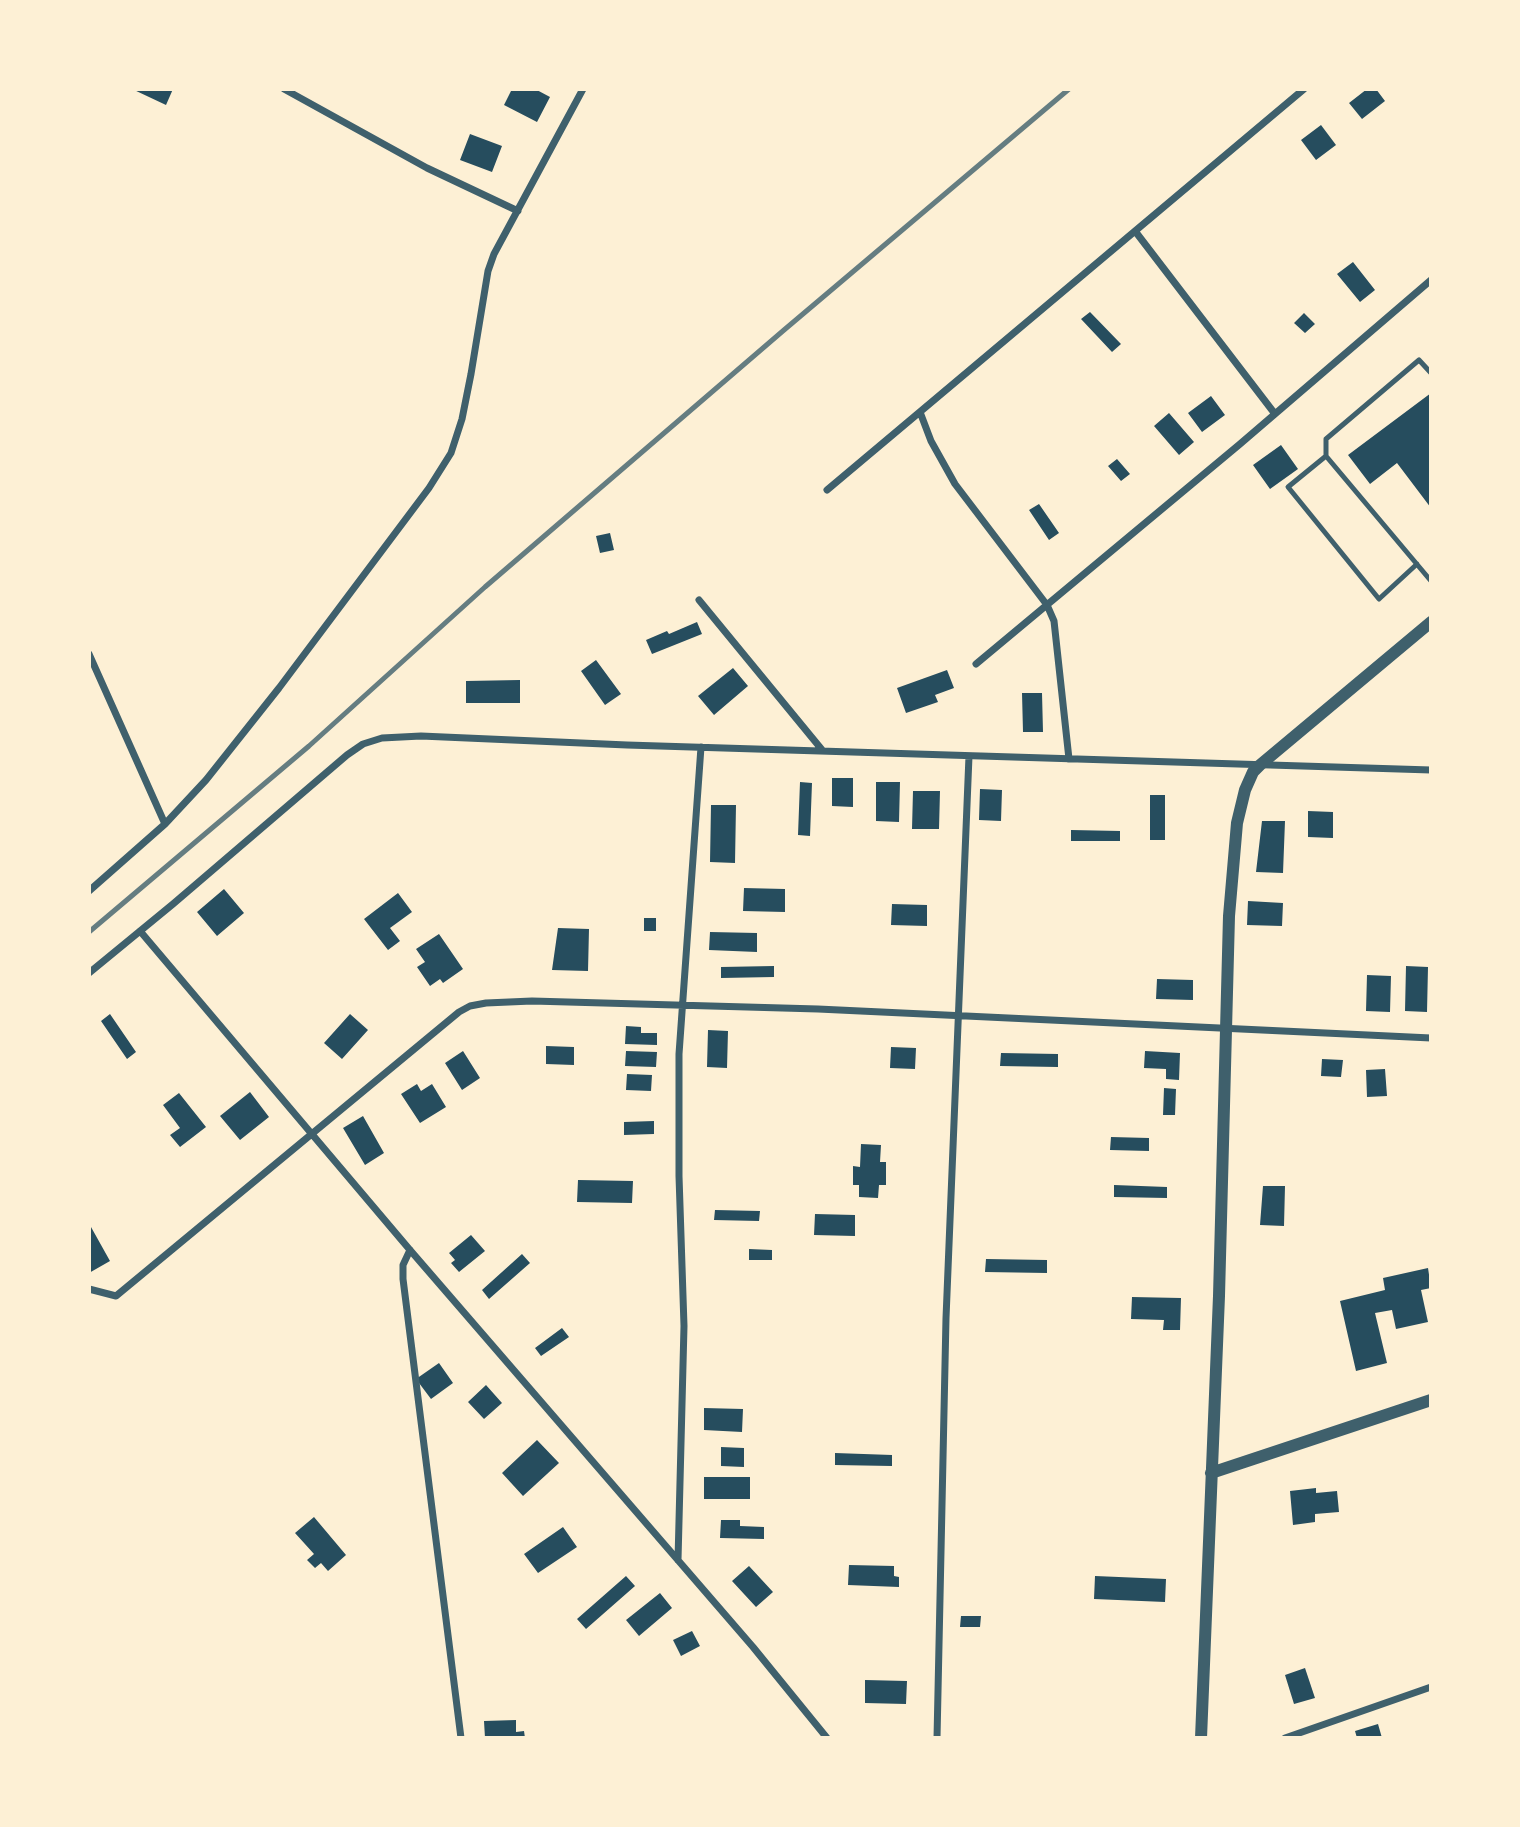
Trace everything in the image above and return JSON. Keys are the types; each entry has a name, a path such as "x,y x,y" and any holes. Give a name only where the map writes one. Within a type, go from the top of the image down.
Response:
{"street":[{"path":"284,89 427,168 518,211"},
{"path":"89,891 165,824 206,780 279,688 429,488 451,453 462,419 488,271 494,254 583,89"},
{"path":"827,490 1304,89"},
{"path":"1135,231 1275,414"},
{"path":"976,664 1431,280"},
{"path":"920,412 931,441 955,484 1047,605 1054,621 1069,760"},
{"path":"699,600 823,751"},
{"path":"1201,1738 1229,916 1237,823 1245,790 1253,772 1431,622"},
{"path":"89,653 165,824"},
{"path":"89,972 140,932 347,755 363,744 382,738 421,736 1069,760 1431,770"},
{"path":"678,1560 684,1326 679,1176 679,1067 701,747"},
{"path":"937,1738 946,1318 969,756"},
{"path":"140,932 827,1738"},
{"path":"89,1289 116,1296 459,1012 485,1003 532,1001 818,1009 1431,1038"},
{"path":"410,1250 403,1265 403,1279 461,1738"},
{"path":"1211,1473 1431,1400"},
{"path":"1285,1738 1431,1687"}],"lane":[{"path":"1431,373 1419,360 1326,439 1326,456 1431,581"},
{"path":"1326,456 1288,487 1379,599 1417,565"}],"building":[{"path":"132,89 173,89 166,105"},
{"path":"512,89 535,89 550,97 537,122 504,105"},
{"path":"1367,89 1376,89 1385,101 1362,119 1349,103"},
{"path":"1321,125 1336,145 1316,160 1301,140"},
{"path":"470,134 502,146 492,172 460,160"},
{"path":"1353,262 1375,290 1360,302 1337,274"},
{"path":"1090,312 1121,344 1112,352 1081,319"},
{"path":"1304,313 1315,324 1305,333 1294,323"},
{"path":"1431,393 1431,508 1397,463 1370,484 1348,455"},
{"path":"1211,396 1225,415 1202,432 1188,413"},
{"path":"1169,413 1194,442 1179,455 1154,426"},
{"path":"1281,445 1298,469 1270,489 1253,465"},
{"path":"1117,459 1130,474 1121,481 1108,466"},
{"path":"1039,504 1059,533 1049,540 1029,510"},
{"path":"610,533 614,550 600,553 596,536"},
{"path":"697,622 702,634 652,654 646,640"},
{"path":"596,660 621,694 605,705 581,671"},
{"path":"733,668 748,686 714,715 698,696"},
{"path":"947,670 954,688 935,695 938,702 906,713 897,688"},
{"path":"520,680 520,703 466,703 466,681"},
{"path":"1022,693 1042,693 1043,732 1023,732"},
{"path":"832,778 853,778 853,807 832,806"},
{"path":"800,782 812,783 810,836 798,835"},
{"path":"876,782 900,782 899,822 876,821"},
{"path":"980,789 1002,790 1001,821 979,820"},
{"path":"913,791 940,791 939,829 912,829"},
{"path":"1150,795 1165,795 1165,840 1150,840"},
{"path":"711,805 736,805 735,863 710,862"},
{"path":"1308,811 1333,812 1333,838 1308,837"},
{"path":"1262,821 1285,821 1283,873 1256,872"},
{"path":"1071,830 1120,831 1120,841 1071,841"},
{"path":"744,888 785,889 785,912 743,911"},
{"path":"224,889 244,913 217,936 197,912"},
{"path":"398,893 412,912 390,928 400,941 388,950 364,919"},
{"path":"1248,901 1283,903 1282,926 1247,925"},
{"path":"892,904 927,905 927,926 891,925"},
{"path":"644,918 656,918 656,931 644,931"},
{"path":"558,928 589,929 588,971 552,970"},
{"path":"710,932 757,933 757,952 709,950"},
{"path":"439,934 463,969 443,983 440,979 430,986 417,967 425,962 416,949"},
{"path":"774,966 774,977 721,978 721,967"},
{"path":"1406,966 1428,967 1427,1012 1405,1011"},
{"path":"1367,975 1391,976 1390,1012 1366,1011"},
{"path":"1157,979 1193,980 1193,1000 1156,999"},
{"path":"110,1014 136,1052 127,1059 101,1021"},
{"path":"350,1014 368,1030 342,1059 324,1043"},
{"path":"626,1026 641,1027 641,1033 657,1033 657,1045 625,1044"},
{"path":"708,1030 728,1031 727,1068 707,1067"},
{"path":"546,1046 574,1047 574,1065 546,1064"},
{"path":"891,1047 916,1048 915,1069 890,1068"},
{"path":"463,1051 480,1078 462,1090 445,1063"},
{"path":"626,1051 657,1052 656,1067 625,1066"},
{"path":"1145,1051 1180,1053 1179,1080 1166,1079 1166,1069 1144,1068"},
{"path":"1001,1053 1058,1054 1058,1067 1000,1066"},
{"path":"1322,1059 1343,1060 1341,1077 1321,1076"},
{"path":"1385,1069 1387,1096 1367,1097 1366,1070"},
{"path":"627,1074 652,1075 651,1091 626,1090"},
{"path":"417,1084 421,1091 432,1084 446,1107 420,1123 401,1094"},
{"path":"1164,1088 1176,1089 1175,1115 1163,1115"},
{"path":"250,1092 269,1117 240,1140 220,1116"},
{"path":"179,1093 206,1127 180,1147 170,1135 180,1128 163,1105"},
{"path":"363,1116 384,1153 365,1165 343,1128"},
{"path":"654,1121 654,1134 624,1135 624,1122"},
{"path":"1111,1137 1149,1138 1149,1151 1110,1150"},
{"path":"861,1144 881,1145 880,1162 886,1162 886,1185 879,1185 878,1198 859,1197 859,1185 853,1185 853,1166 860,1167"},
{"path":"578,1180 633,1181 632,1203 577,1202"},
{"path":"1114,1185 1167,1187 1167,1198 1114,1197"},
{"path":"1263,1186 1285,1186 1284,1226 1260,1225"},
{"path":"715,1210 760,1211 759,1221 714,1220"},
{"path":"815,1214 855,1215 855,1236 814,1235"},
{"path":"91,1227 110,1261 89,1273 89,1228"},
{"path":"471,1235 485,1251 459,1272 451,1263 455,1260 449,1253"},
{"path":"749,1249 772,1250 772,1260 749,1260"},
{"path":"522,1254 530,1263 489,1299 482,1290"},
{"path":"986,1259 1047,1260 1047,1273 985,1272"},
{"path":"1428,1268 1431,1288 1421,1290 1428,1322 1396,1329 1392,1310 1375,1313 1387,1363 1356,1371 1340,1301 1385,1290 1383,1278"},
{"path":"1132,1297 1181,1298 1180,1330 1163,1330 1164,1320 1131,1319"},
{"path":"562,1328 569,1337 541,1356 535,1348"},
{"path":"439,1363 453,1383 431,1399 416,1379"},
{"path":"486,1385 502,1403 484,1419 468,1402"},
{"path":"704,1408 743,1409 742,1432 704,1430"},
{"path":"537,1440 559,1463 523,1496 502,1473"},
{"path":"721,1447 744,1448 744,1467 721,1466"},
{"path":"835,1453 892,1455 892,1466 835,1465"},
{"path":"704,1477 750,1477 750,1499 704,1499"},
{"path":"1316,1488 1316,1493 1337,1491 1339,1512 1315,1514 1315,1522 1293,1525 1290,1491"},
{"path":"314,1517 346,1555 328,1571 321,1563 315,1568 307,1560 314,1554 295,1533"},
{"path":"721,1520 740,1520 740,1526 764,1527 764,1539 720,1538"},
{"path":"563,1527 577,1547 538,1573 524,1554"},
{"path":"849,1565 894,1566 894,1576 899,1577 899,1587 848,1585"},
{"path":"749,1566 773,1592 756,1607 732,1581"},
{"path":"626,1576 635,1586 586,1629 577,1619"},
{"path":"1095,1576 1166,1579 1165,1602 1094,1599"},
{"path":"660,1593 672,1608 639,1636 626,1620"},
{"path":"961,1616 981,1616 980,1627 960,1627"},
{"path":"692,1631 700,1646 681,1656 673,1640"},
{"path":"1305,1668 1315,1698 1294,1704 1285,1675"},
{"path":"865,1680 907,1681 906,1704 865,1703"},
{"path":"516,1720 516,1732 524,1731 525,1738 485,1738 484,1721"},
{"path":"1378,1724 1382,1738 1357,1738 1355,1731"}],"railway":[{"path":"89,932 309,746 485,587 1069,89"}]}
